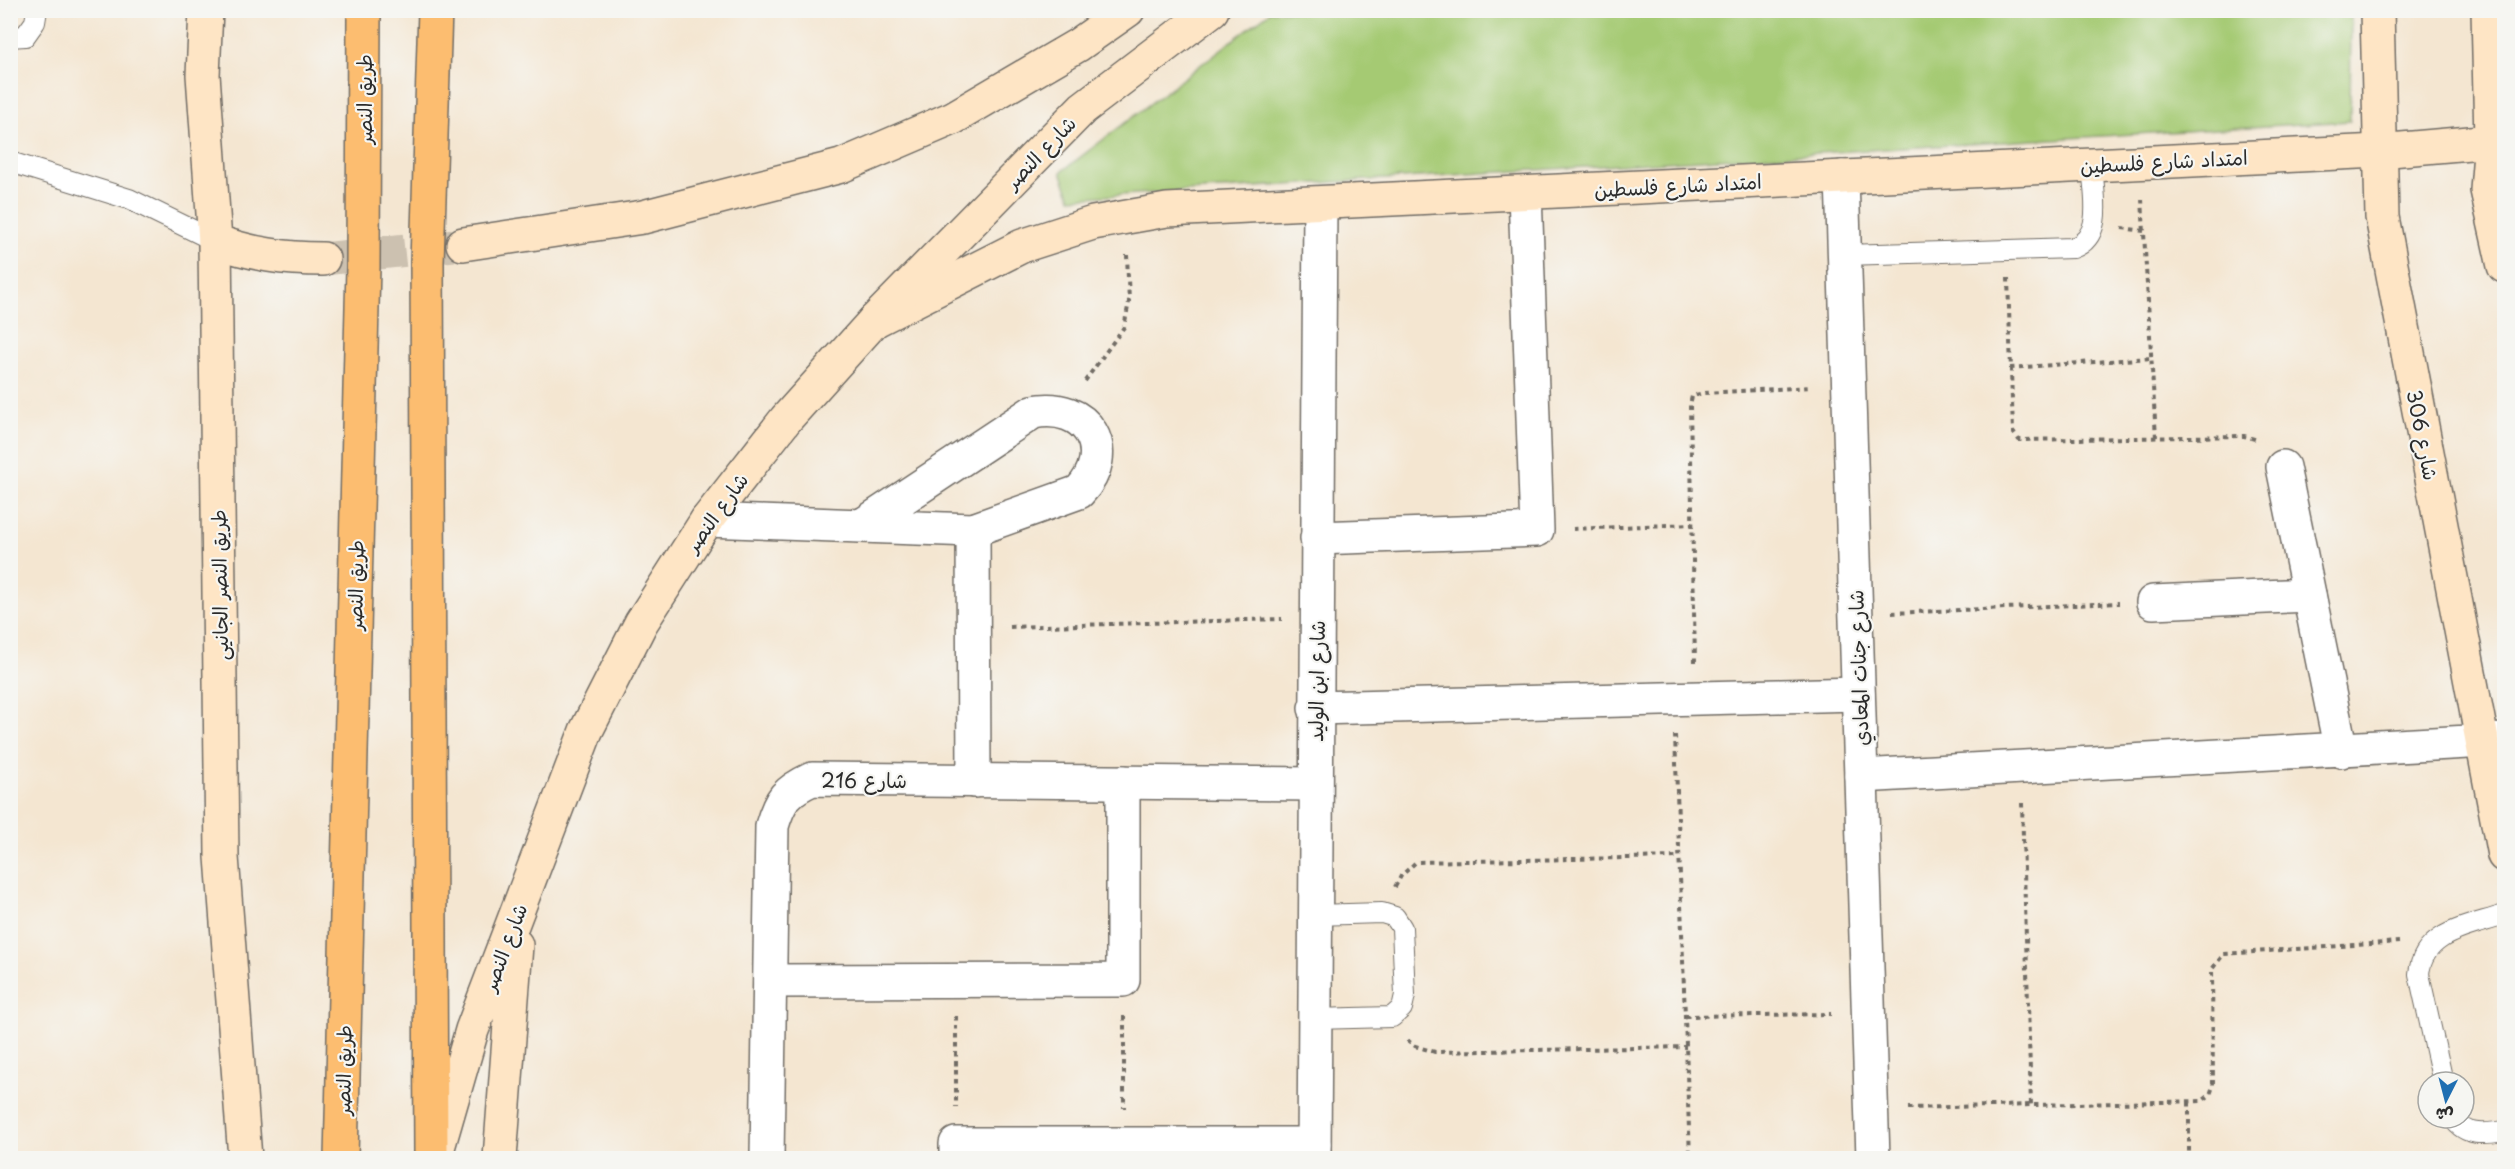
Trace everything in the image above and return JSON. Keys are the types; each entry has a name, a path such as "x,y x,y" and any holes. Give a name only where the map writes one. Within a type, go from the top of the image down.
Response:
{"highway":[{"name":"طريق النصر","path":"341,1158 363,267 364,10"},
{"path":"433,1158 427,262 435,10"}],"main road":[{"name":"طريق النصر الجانيى","path":"206,10 203,75 215,241 222,857 245,1158"},
{"path":"463,244 644,217 841,166 953,118 1078,45 1128,10"},
{"name":"شارع النصر","path":"433,1158 472,1030 586,731 641,622 707,520 786,419 874,321 1083,108 1212,10"},
{"name":"شارع 306","path":"2377,10 2382,217 2493,742 2505,855"},
{"path":"2488,10 2498,140 2487,190 2505,266"},
{"name":"امتداد شارع فلسطين","path":"874,321 1022,246 1093,223 1167,210 2379,151 2498,140"},
{"path":"215,241 250,254 287,259 323,259"},
{"path":"500,1158 518,909"}],"street":[{"name":"شارع جنات المعادي","path":"1842,177 1873,1158"},
{"path":"1317,538 1537,530 1525,193"},
{"name":"شارع ابن الوليد","path":"1314,1151 1315,708 1320,204"},
{"path":"707,520 861,526 973,530 1079,492 1089,481 1095,468 1095,439 1077,416 1063,410 1048,409 1033,412 861,526"},
{"path":"2283,467 2341,751"},
{"path":"973,530 974,781"},
{"path":"2153,602 2309,595"},
{"path":"1315,708 1858,694"},
{"path":"1862,776 2493,742"},
{"name":"شارع 216","path":"767,1158 772,826 779,803 792,788 812,779 1315,784"},
{"path":"770,981 1123,980 1123,782"},
{"path":"956,1151 1124,1144 1314,1151"}],"lane":[{"path":"10,38 25,36 35,22 38,10"},
{"path":"10,162 129,198 215,241"},
{"path":"1845,255 2073,248 2088,240 2095,225 2092,164"},
{"path":"1314,1019 1387,1018 1402,1008 1405,995 1402,928 1395,917 1389,914 1315,915"},
{"path":"2439,1070 2419,974 2420,961 2435,940 2505,915"},
{"path":"2466,1130 2479,1134 2505,1131"}],"path":[{"path":"2140,162 2156,438"},
{"path":"1063,410 1124,327 1129,302 1126,217"},
{"path":"2007,250 2013,432 2019,440 2244,436 2257,439 2277,455 2283,467"},
{"path":"2010,368 2151,358"},
{"path":"1690,1158 1679,857 1692,524 1690,405 1692,396 1703,393 1849,385"},
{"path":"1537,530 1692,524"},
{"path":"1856,615 2153,602"},
{"path":"974,628 1316,618"},
{"path":"2021,768 2031,1105"},
{"path":"1389,914 1392,894 1401,876 1416,862 1679,857"},
{"path":"1871,1108 2189,1102 2207,1099 2212,1091 2211,975 2214,963 2223,954 2435,940"},
{"path":"956,980 956,1151"},
{"path":"1123,980 1124,1144"},
{"path":"1685,1016 1869,1013"},
{"path":"1387,1018 1399,1035 1415,1046 1435,1052 1686,1047"},
{"path":"2189,1102 2190,1158"}],"green space":[{"path":"1271,11 2351,11 2350,121 1071,198 1061,172"}],"tunnel":[{"path":"323,259 463,244"}]}
